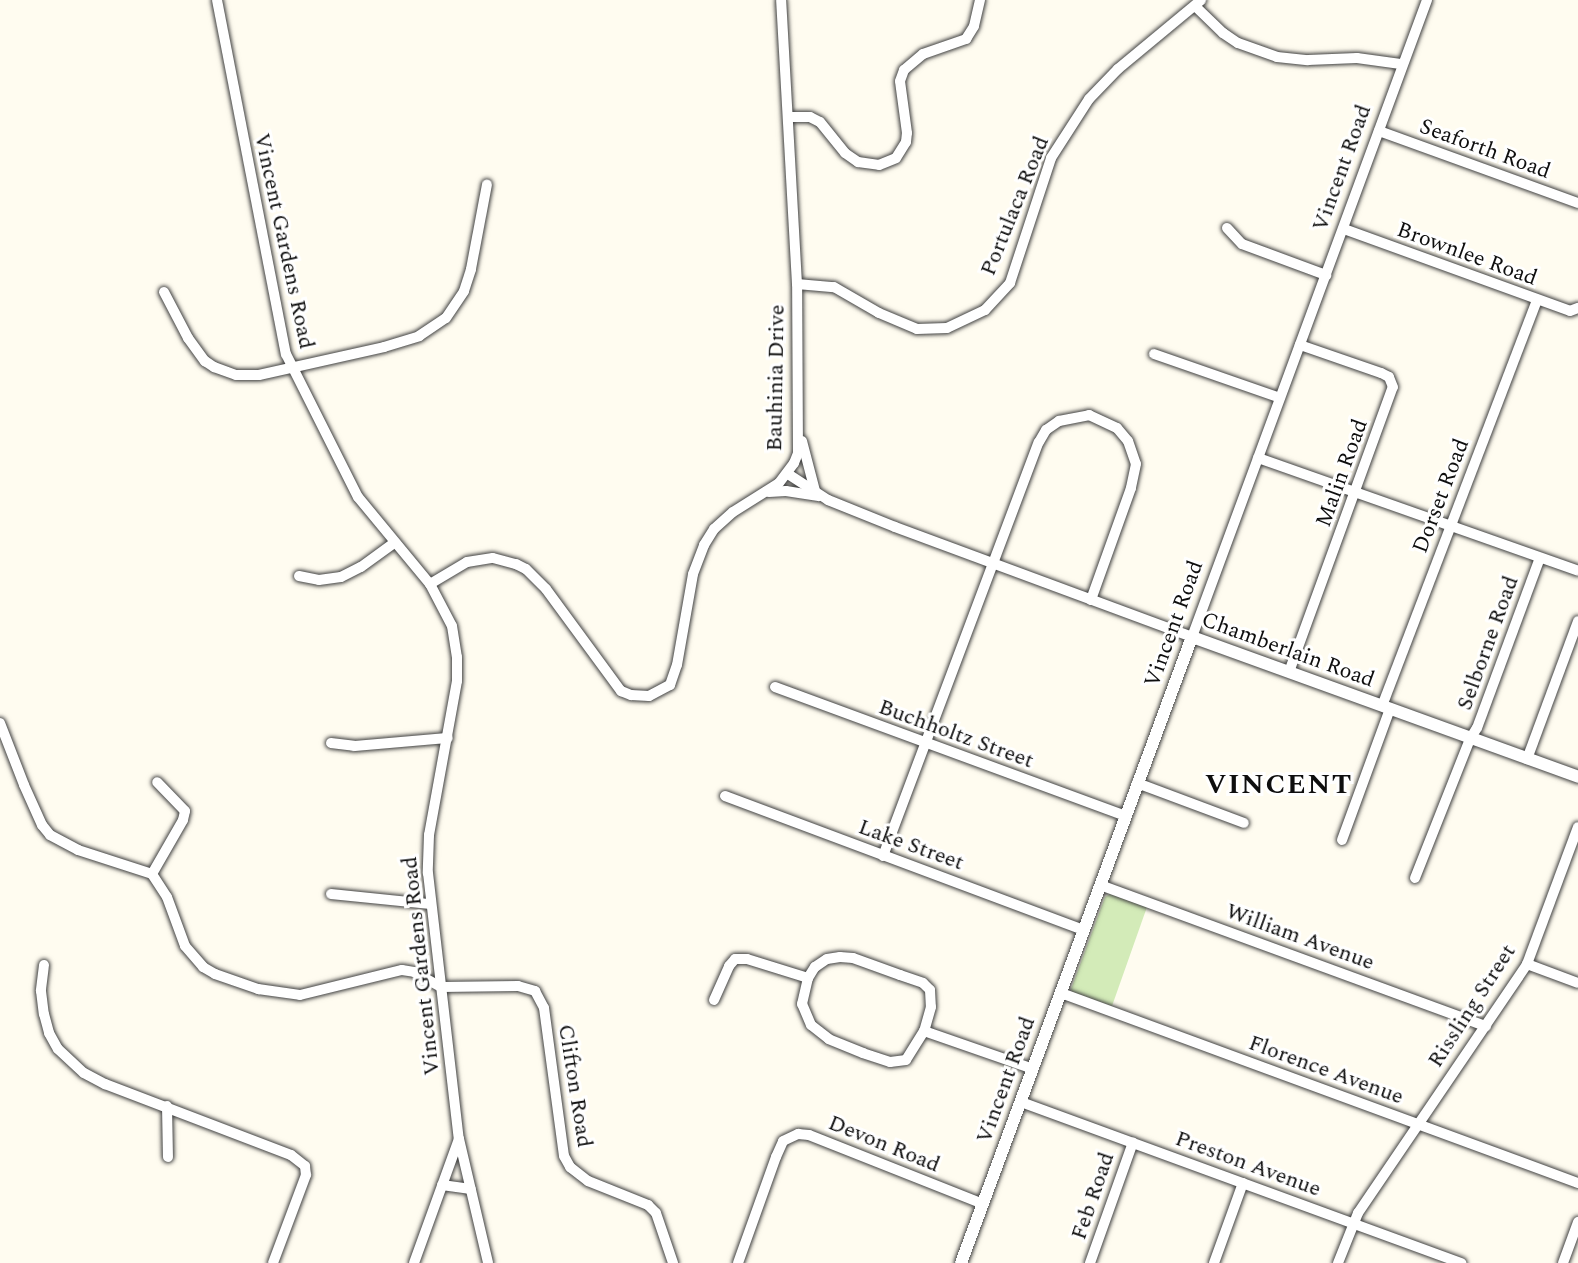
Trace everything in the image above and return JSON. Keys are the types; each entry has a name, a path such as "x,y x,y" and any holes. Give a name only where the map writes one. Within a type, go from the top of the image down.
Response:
{"street":[{"name":"Vincent Gardens Road","path":"217,0 279,329 291,367 358,497 430,584 452,626 457,657 457,681 429,835 430,904 459,1139 488,1263"},
{"name":"Bauhinia Drive","path":"430,584 467,562 493,558 516,564 531,573 546,589 613,684 631,696 649,696 664,690 673,678 693,574 704,545 723,521 767,492 788,474 798,453 796,284 781,0"},
{"path":"788,117 810,117 819,122 845,153 858,162 879,165 896,158 906,142 907,133 900,81 904,69 923,54 966,39 974,26 980,0"},
{"name":"Vincent Road","path":"961,1263 1344,229 1401,64 1427,0"},
{"path":"1198,3 1223,33 1238,43 1277,57 1308,60 1357,58 1401,64"},
{"name":"Portulaca Road","path":"796,284 834,287 879,313 916,329 947,328 985,310 1010,283 1051,158 1089,99 1118,69 1198,3"},
{"name":"Seaforth Road","path":"1379,131 1578,203"},
{"path":"164,292 188,338 205,360 214,367 245,376 393,344 419,336 446,318 460,297 471,269 488,184"},
{"path":"1227,228 1242,244 1326,275"},
{"name":"Brownlee Road","path":"1344,229 1537,300 1570,311 1578,308"},
{"name":"Dorset Road","path":"1342,840 1451,524 1537,300"},
{"name":"Malin Road","path":"1289,672 1391,396 1392,381 1381,373 1300,345"},
{"path":"1154,354 1280,398"},
{"path":"884,856 1030,462 1046,430 1059,421 1089,415 1117,428 1128,441 1136,464 1131,488 1091,600"},
{"path":"767,492 819,494 799,432"},
{"path":"1258,458 1451,524 1578,571"},
{"name":"Chamberlain Road","path":"788,474 819,494 1091,600 1578,777"},
{"path":"299,576 319,580 341,577 361,567 394,543"},
{"name":"Selborne Road","path":"1415,879 1470,739 1477,728 1540,558"},
{"path":"1527,759 1578,621"},
{"name":"Buchholtz Street","path":"775,687 1125,816"},
{"path":"0,723 24,785 42,825 50,835 78,850 152,874 167,897 185,946 202,967 258,989 300,995 402,970 414,972 441,987"},
{"path":"332,742 354,746 448,738"},
{"path":"152,874 183,820 185,811 156,782"},
{"path":"1137,783 1244,823"},
{"name":"Lake Street","path":"725,796 1083,930"},
{"name":"Rissling Street","path":"1338,1263 1353,1223 1527,964 1578,827"},
{"name":"William Avenue","path":"1100,885 1486,1026"},
{"path":"331,894 430,904"},
{"path":"852,958 923,983 930,990 932,997 924,1031 914,1052 906,1060 898,1063 829,1040 819,1034 806,1016 802,1004 803,990 815,968 827,959 852,958"},
{"path":"714,1000 729,966 735,959 747,959 808,978"},
{"path":"1527,964 1578,983"},
{"path":"44,965 41,991 44,1014 58,1049 70,1062 93,1079 291,1155 305,1166 306,1175 273,1263"},
{"name":"Clifton Road","path":"441,987 518,986 535,991 544,1008 564,1156 570,1167 588,1181 648,1205 656,1213 673,1263"},
{"name":"Florence Avenue","path":"1061,993 1578,1183"},
{"path":"924,1031 1033,1069"},
{"name":"Preston Avenue","path":"1021,1102 1461,1263"},
{"path":"167,1106 168,1157"},
{"name":"Devon Road","path":"738,1263 778,1153 789,1137 808,1135 982,1204"},
{"path":"414,1263 459,1139"},
{"name":"Feb Road","path":"1090,1263 1133,1142"},
{"path":"1214,1263 1244,1183"},
{"path":"442,1185 471,1189"},
{"path":"1563,1263 1578,1222"}],"green space":[{"path":"1110,894 1147,907 1112,1006 1072,992 1071,989 1105,897"}],"district":[{"name":"VINCENT","path":"1279,785"}]}
